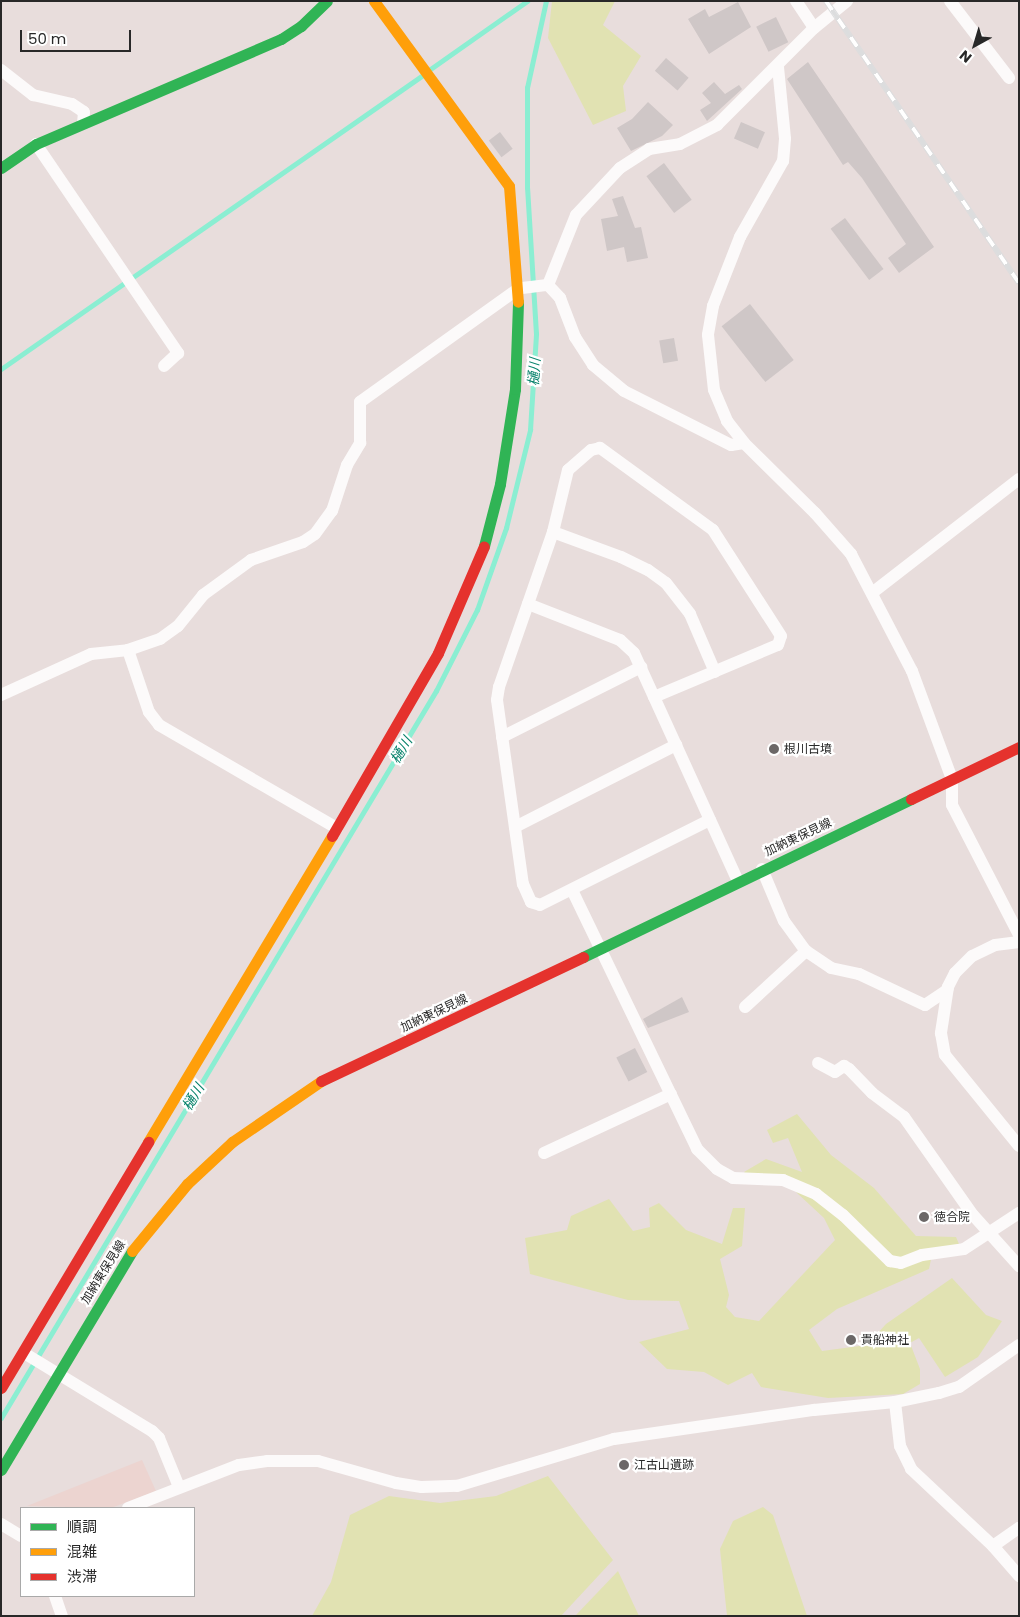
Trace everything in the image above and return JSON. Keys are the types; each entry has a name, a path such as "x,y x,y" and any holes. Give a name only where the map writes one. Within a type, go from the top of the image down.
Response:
{"street":[{"path":"1,168 36,144 281,39 307,21 327,1"},
{"path":"1,1388 24,1353 337,828 438,654 486,541 512,423 521,288 509,186 374,1"},
{"path":"796,1 814,28"},
{"path":"545,285 576,215 620,168 649,149 674,142 680,144 717,125 778,67 814,28 847,1"},
{"path":"950,1 1009,78"},
{"path":"778,67 785,139 783,161 740,237 714,306 708,335 714,390 727,420 744,443 816,513 851,554 912,671 952,779 952,805 1019,935"},
{"path":"1,70 33,95 72,104 84,112 83,124"},
{"path":"36,144 76,209 127,276 178,353 164,366"},
{"path":"1,695 91,654 128,650 160,639 178,626 203,595 251,560 303,542 315,534 332,511 347,465 360,443 360,402 521,288 545,285 560,298 575,337 593,365 624,391 731,445 744,443"},
{"path":"654,697 778,645 781,636 714,530 600,448 591,450 568,470 553,532 498,687 502,737 523,884 531,902 540,905 710,820"},
{"path":"872,593 1019,479"},
{"path":"553,532 621,557 648,570 666,583 690,614 715,672"},
{"path":"528,604 620,640 634,653 738,881"},
{"path":"128,650 149,712 158,725 337,828"},
{"path":"502,737 641,667"},
{"path":"515,827 676,745"},
{"name":"加納東保見線","path":"1,1470 53,1373 135,1246 187,1184 232,1142 279,1107 332,1074 602,948 762,869 1019,747"},
{"path":"762,869 784,922 806,951 831,968 859,974 925,1005 947,990"},
{"path":"572,890 602,948 697,1149 717,1169 733,1178 783,1180 816,1194 843,1215 890,1261 901,1263 922,1255 964,1249 1019,1213"},
{"path":"1019,942 995,945 972,956 955,974 947,990 941,1033 945,1055 1019,1146"},
{"path":"745,1007 806,951"},
{"path":"818,1063 835,1072 844,1066 849,1069 872,1093 904,1117 973,1215 991,1232 1019,1266"},
{"path":"544,1153 671,1094"},
{"path":"130,1507 239,1465 291,1460 318,1461 371,1478 422,1487 458,1486 614,1439 814,1410 895,1402 958,1387 1019,1345"},
{"path":"24,1353 53,1373 152,1431 159,1438 179,1487"},
{"path":"895,1402 900,1446 911,1469 992,1546 1019,1576"},
{"path":"1,1524 20,1535"},
{"path":"992,1546 1019,1528"},
{"path":"54,1597 62,1616"}],"shaded area":[{"path":"142,1460 156,1491 114,1507 27,1506"}],"green space":[{"path":"552,1 615,1 603,25 641,56 623,86 626,111 593,125 548,38"},
{"path":"797,1114 831,1155 874,1188 916,1236 956,1237 959,1244 933,1250 929,1269 837,1309 809,1330 822,1351 867,1345 886,1324 952,1278 986,1315 1002,1321 978,1357 945,1377 919,1338 910,1343 920,1369 920,1384 903,1394 828,1398 761,1387 752,1373 728,1385 704,1372 667,1369 639,1342 689,1329 679,1301 628,1300 530,1274 525,1238 567,1230 571,1216 609,1199 633,1231 650,1227 649,1208 659,1203 686,1230 722,1244 733,1208 745,1208 742,1246 720,1259 729,1295 726,1307 735,1317 759,1321 835,1240 824,1218 797,1193 788,1178 747,1176 744,1172 766,1159 802,1172 788,1138 773,1143 767,1130"},
{"path":"548,1476 613,1560 561,1616 312,1616 331,1582 350,1515 389,1496 440,1503 496,1496"},
{"path":"763,1507 773,1515 807,1616 727,1616 720,1549 733,1521"},
{"path":"618,1571 639,1616 575,1616"}],"building":[{"path":"738,2 751,27 709,54 688,19 705,9 709,17"},
{"path":"776,17 788,42 769,52 756,27"},
{"path":"666,58 689,78 677,91 655,71"},
{"path":"808,62 934,247 899,273 888,258 906,244 862,178 848,162 843,165 787,79"},
{"path":"714,82 725,94 739,85 742,89 707,121 700,110 711,103 702,93"},
{"path":"648,102 673,125 662,136 631,151 617,128 632,119"},
{"path":"741,122 765,132 758,149 734,139"},
{"path":"500,132 513,149 501,157 489,140"},
{"path":"664,163 692,200 674,213 646,176"},
{"path":"623,196 635,228 641,227 648,258 627,262 624,247 607,251 601,219 618,216 612,199"},
{"path":"845,218 884,269 869,280 831,229"},
{"path":"750,304 794,360 765,382 722,326"},
{"path":"674,338 678,361 663,363 659,341"},
{"path":"682,997 689,1012 648,1028 643,1019"},
{"path":"635,1048 647,1072 629,1082 616,1058"}],"waterway":[{"path":"429,70 527,1"},
{"name":"樋川","path":"1,1418 436,691 477,610 506,528 530,430 536,334 527,188 527,88 546,1"},
{"path":"1,369 423,75"}],"railway":[{"path":"826,1 1019,283"}],"traffic: fast":[{"path":"1,168 36,144 281,39 301,26 327,1"},
{"path":"484,546 500,484 515,389 518,302"},
{"path":"583,957 911,799"},
{"path":"1,1470 132,1251"}],"traffic: slow":[{"path":"374,1 509,186 518,302"},
{"path":"148,1142 332,836"},
{"path":"132,1251 187,1184 232,1142 321,1081"}],"traffic: jam":[{"path":"332,836 438,653 484,546"},
{"path":"911,799 1019,747"},
{"path":"321,1081 583,957"},
{"path":"1,1388 148,1142"}],"place":[{"name":"根川古墳","path":"774,749"},
{"name":"徳合院","path":"924,1217"},
{"name":"貴船神社","path":"851,1340"},
{"name":"江古山遺跡","path":"624,1465"}]}
